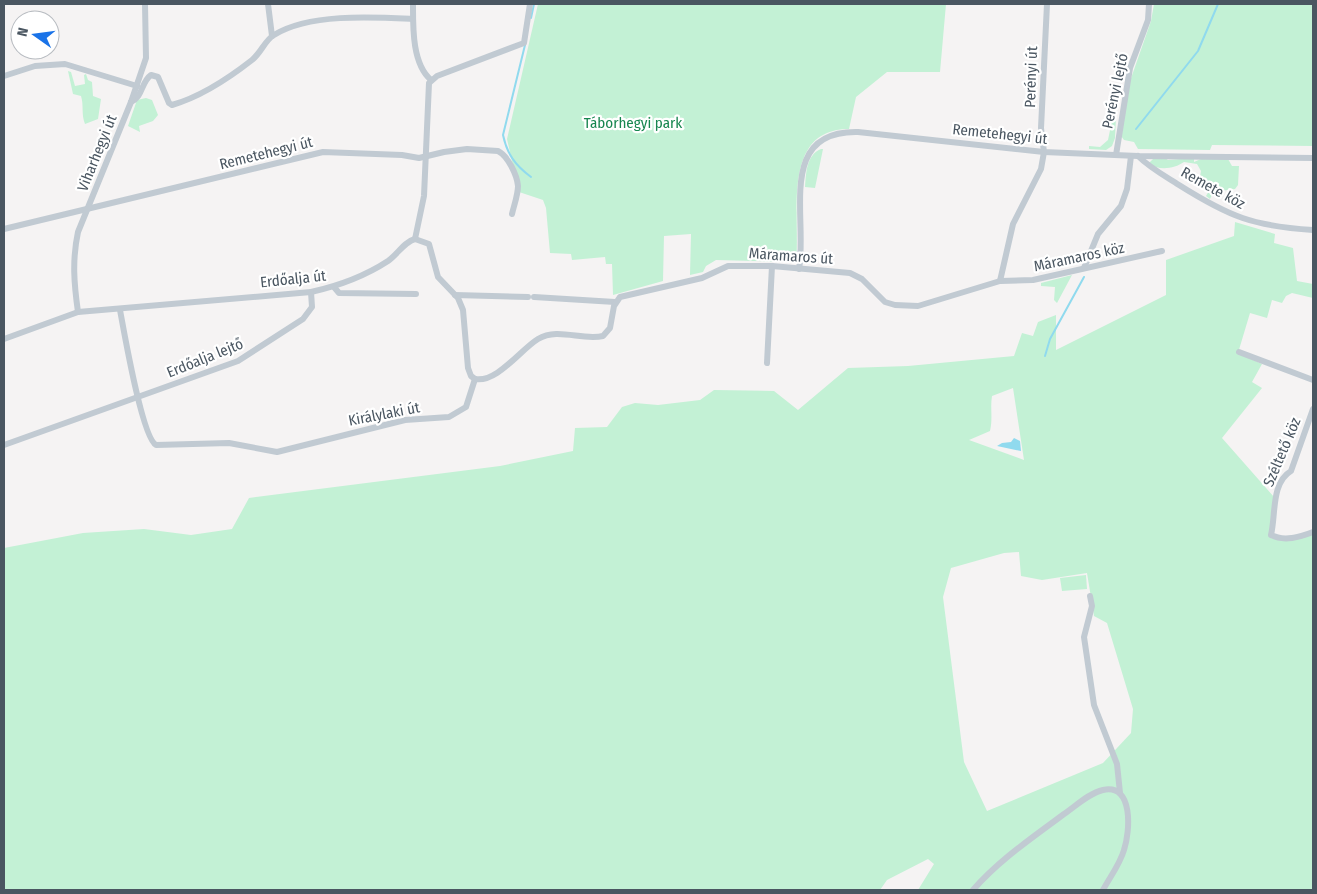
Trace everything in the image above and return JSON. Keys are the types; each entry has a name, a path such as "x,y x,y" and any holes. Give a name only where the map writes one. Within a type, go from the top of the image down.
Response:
{"street":[{"name":"Viharhegyi út","path":"78,312 73,263 78,232 131,102 148,50 144,4"},
{"path":"268,4 272,36"},
{"path":"413,4 418,60 426,76 431,80"},
{"path":"455,295 615,302 610,328 603,336 545,336 533,343 493,376 488,379 475,379 471,376 468,368 463,310 455,295 438,277 429,244 416,239 423,208 427,92 431,80 436,76 521,46 525,40 530,4"},
{"name":"Perényi út","path":"1044,152 1041,128 1047,4"},
{"name":"Perényi lejtő","path":"1116,155 1130,68 1148,20 1149,4"},
{"path":"131,102 138,97 146,79 151,75 158,77 169,103 172,104 195,96 252,61 272,36 292,27 322,20 413,19"},
{"path":"4,76 36,66 65,64 137,86"},
{"name":"Remetehegyi út","path":"799,268 803,247 801,170 810,153 825,138 839,133 858,132 1044,152 1135,156 1313,158"},
{"name":"Remetehegyi út","path":"4,229 88,208 190,186 323,152 402,155 419,158 467,149 502,153 517,180 518,187 512,214"},
{"path":"1000,281 1013,224 1037,180 1044,152"},
{"path":"1084,268 1098,234 1121,206 1135,156"},
{"name":"Remete köz","path":"1135,156 1206,202 1234,216 1261,225 1313,230"},
{"name":"Erdőalja út","path":"4,339 78,312 120,310 236,297 311,292 334,287 390,260 411,240 416,239"},
{"name":"Máramaros köz","path":"1000,281 1033,280 1162,251"},
{"name":"Máramaros út","path":"615,302 626,294 702,278 728,266 772,266 850,273 862,279 885,302 895,305 918,306 1000,281"},
{"path":"767,364 772,266"},
{"path":"334,287 339,293 416,294"},
{"name":"Erdőalja lejtő","path":"138,397 223,368 256,351 308,313 312,307 311,292"},
{"name":"Királylaki út","path":"120,310 141,409 151,442 156,446 229,443 277,452 405,420 437,418 456,414 469,402 475,379"},
{"path":"1239,352 1313,380"},
{"path":"4,445 138,397"},
{"path":"123,402 133,402 141,409"},
{"name":"Széltető köz","path":"1313,409 1292,468 1284,475 1278,486 1271,535 1297,538 1313,532"},
{"path":"1090,596 1092,606 1084,637 1094,705 1117,764 1120,793 1127,809 1126,842 1103,890"},
{"path":"973,890 1013,852 1084,800 1104,790 1111,789 1120,793"}],"green space":[{"name":"Táborhegyi park","path":"538,4 946,4 940,72 887,72 856,97 849,129 827,133 812,144 803,159 798,179 796,262 716,260 706,266 703,272 690,275 691,234 664,236 663,281 613,295 612,264 606,264 605,257 572,260 571,254 550,253 546,208 543,200 519,192 507,139"},
{"path":"1154,4 1313,4 1313,146 1212,145 1210,150 1138,149 1134,142 1124,140 1121,136 1129,84 1151,21"},
{"path":"68,71 71,72 75,86 85,84 84,75 86,74 88,80 92,82 93,96 101,99 98,119 85,124 81,96 73,94"},
{"path":"1117,96 1115,138 1112,146 1106,150 1089,149 1089,146 1100,147 1108,140"},
{"path":"146,98 152,100 158,115 153,121 139,126 140,132 128,126 137,100"},
{"path":"823,149 815,188 805,187 810,160"},
{"path":"1165,158 1168,160 1194,158 1194,162 1201,159 1228,159 1232,166 1239,166 1238,185 1235,189 1213,192 1210,199 1206,196 1209,191 1199,183 1201,171 1197,164 1184,162 1171,168 1161,168 1149,163 1153,159"},
{"path":"1235,222 1275,234 1274,243 1293,248 1297,281 1313,284 1313,298 1292,293 1286,296 1282,303 1272,300 1267,318 1250,313 1238,353 1262,364 1252,382 1262,388 1222,438 1274,497 1271,535 1276,538 1313,532 1313,890 918,890 934,864 928,859 887,880 880,890 4,890 4,548 83,533 144,529 191,535 232,529 249,498 500,466 573,451 575,428 607,427 622,407 635,403 658,405 700,400 714,390 774,391 798,410 848,368 908,366 1014,356 1022,333 1033,336 1038,322 1056,315 1056,350 1166,295 1166,260 1234,236","holes":["1013,388 1024,460 969,440 990,431 992,396","1019,552 1021,576 1042,580 1087,573 1094,616 1107,623 1133,709 1131,733 1103,763 987,811 964,762 943,597 951,568 1004,553"]},
{"path":"1072,275 1057,303 1054,300 1055,287 1041,286 1041,283"},
{"path":"1086,575 1087,589 1062,591 1060,578"}],"water":[{"path":"1014,438 1020,441 1021,451 997,446 1002,443 1011,442"}],"waterway":[{"path":"531,18 534,4"},
{"path":"1136,129 1198,51 1218,4"},
{"path":"525,45 503,135 513,159 531,177"},
{"path":"1045,356 1050,339 1084,277"}]}
